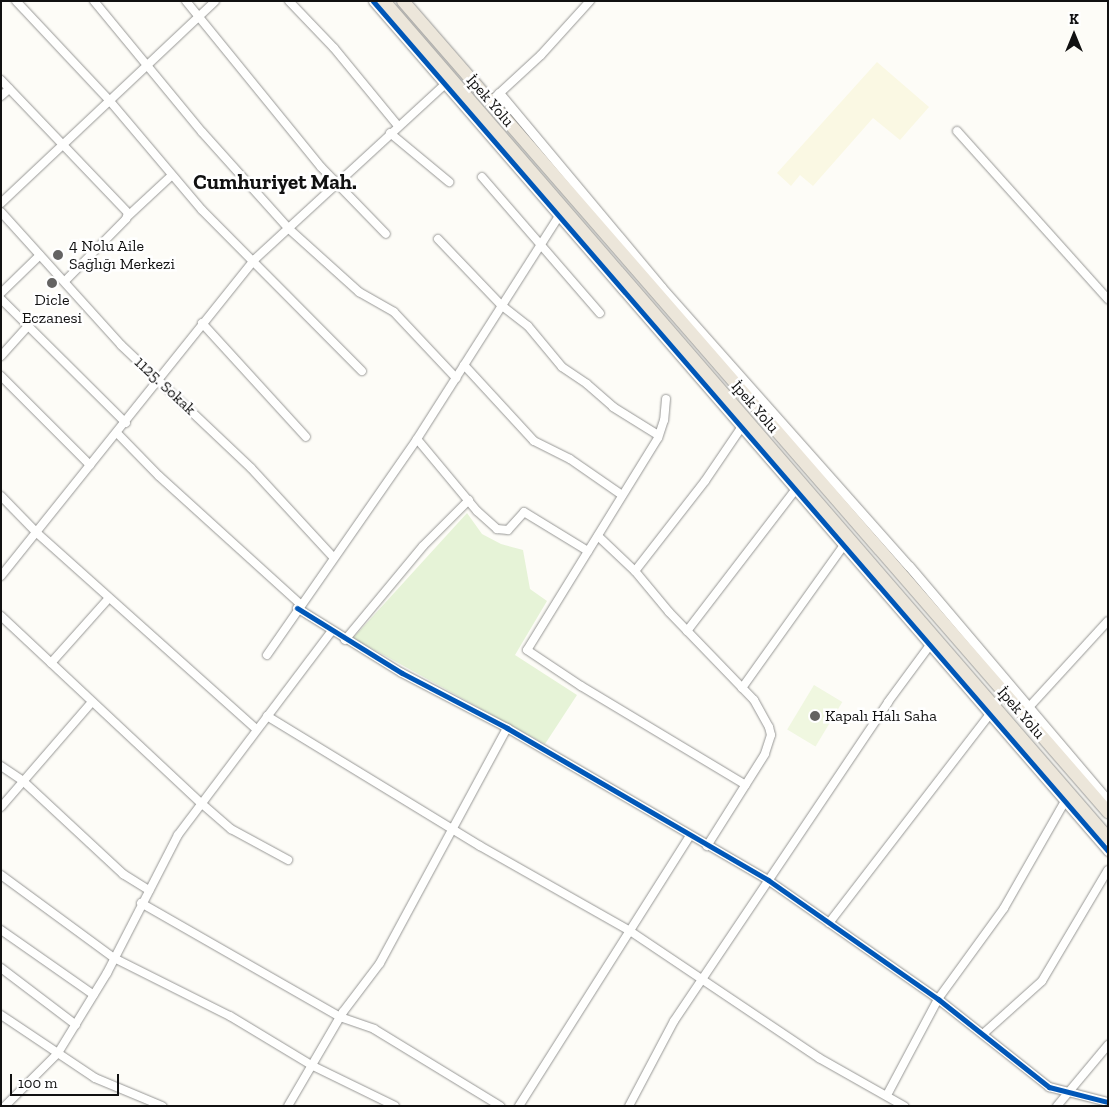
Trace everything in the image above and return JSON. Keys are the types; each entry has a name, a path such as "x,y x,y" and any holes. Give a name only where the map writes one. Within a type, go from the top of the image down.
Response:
{"highway":[{"path":"384,1 1108,838"},
{"name":"İpek Yolu","path":"403,1 495,97 1108,812"}],"street":[{"path":"16,1 109,100 171,176 252,263 313,319 362,371"},
{"path":"94,1 147,66 288,228 359,292 394,312 456,378"},
{"path":"186,1 335,184 386,234"},
{"path":"1,203 215,1"},
{"path":"289,1 334,48 398,126"},
{"path":"373,1 1108,851"},
{"path":"590,1 541,55 495,97 1030,706 1108,801"},
{"path":"1,80 63,143 128,216"},
{"path":"1,576 126,423 202,323 252,263 445,84"},
{"path":"1,96 9,89"},
{"path":"957,132 1108,299"},
{"path":"390,133 449,182"},
{"path":"65,281 128,216 171,176"},
{"path":"482,177 600,313"},
{"name":"1125. Sokak","path":"1,212 121,345 251,468 333,557"},
{"path":"267,655 333,557 417,439 559,216"},
{"path":"438,239 501,305 528,326 562,367 587,384 613,407 658,435"},
{"path":"1,293 40,255"},
{"path":"1,299 126,423"},
{"path":"202,323 306,437"},
{"path":"1,356 28,326"},
{"path":"464,365 534,441 570,459 622,495"},
{"path":"1,376 90,466"},
{"path":"666,399 658,435 598,536 527,647 529,652 746,785"},
{"path":"635,571 705,481 741,428"},
{"path":"117,434 166,483 299,606 345,640 507,728 768,880 938,999 1049,1087 1068,1090 1108,1102"},
{"path":"417,439 469,500 497,529 508,530 524,512 588,551"},
{"path":"687,631 796,489"},
{"path":"1,496 37,533 256,729"},
{"path":"345,640 423,546 469,500"},
{"path":"598,536 635,571 687,631 742,688 762,712 771,735 765,754 707,846"},
{"path":"742,688 844,545"},
{"path":"51,663 109,598"},
{"path":"1,616 200,804 231,829 288,860"},
{"path":"1030,706 1108,621"},
{"path":"5,1106 58,1053 94,995 178,834 332,631"},
{"path":"629,1106 674,1021 702,978 888,702 930,645"},
{"path":"1,807 92,702"},
{"path":"829,923 990,714"},
{"path":"266,716 452,828 630,931 818,1058 904,1106"},
{"path":"288,1106 340,1017 380,963 507,728"},
{"path":"1,766 23,781 123,874 149,890"},
{"path":"887,1095 938,999 1004,908 1064,801"},
{"path":"519,1106 690,836"},
{"path":"983,1034 1042,981 1108,870"},
{"path":"1,875 114,958 230,1016 313,1066 395,1106"},
{"path":"141,903 340,1017 374,1029 500,1106"},
{"path":"1,930 94,995"},
{"path":"1,968 76,1025"},
{"path":"1,1015 95,1078 162,1106"},
{"path":"1056,1106 1108,1045"}],"shaded area":[{"path":"877,62 929,107 900,140 873,118 813,186 800,175 791,186 777,173"}],"green space":[{"path":"467,513 482,534 501,544 523,550 530,589 547,601 515,655 577,695 545,744 353,638"},
{"name":"Kapalı Halı Saha","path":"814,685 842,702 816,747 787,730"}],"cycle path":[{"path":"373,1 1108,851"},
{"path":"297,608 402,673 507,728 768,880 938,999 1049,1087 1108,1102"}],"place":[{"name":"4 Nolu Aile Sağlığı Merkezi","path":"58,255"},
{"name":"Dicle Eczanesi","path":"52,283"},
{"name":"Kapalı Halı Saha","path":"815,716"}],"district":[{"name":"Cumhuriyet Mah.","path":"275,182"}]}
